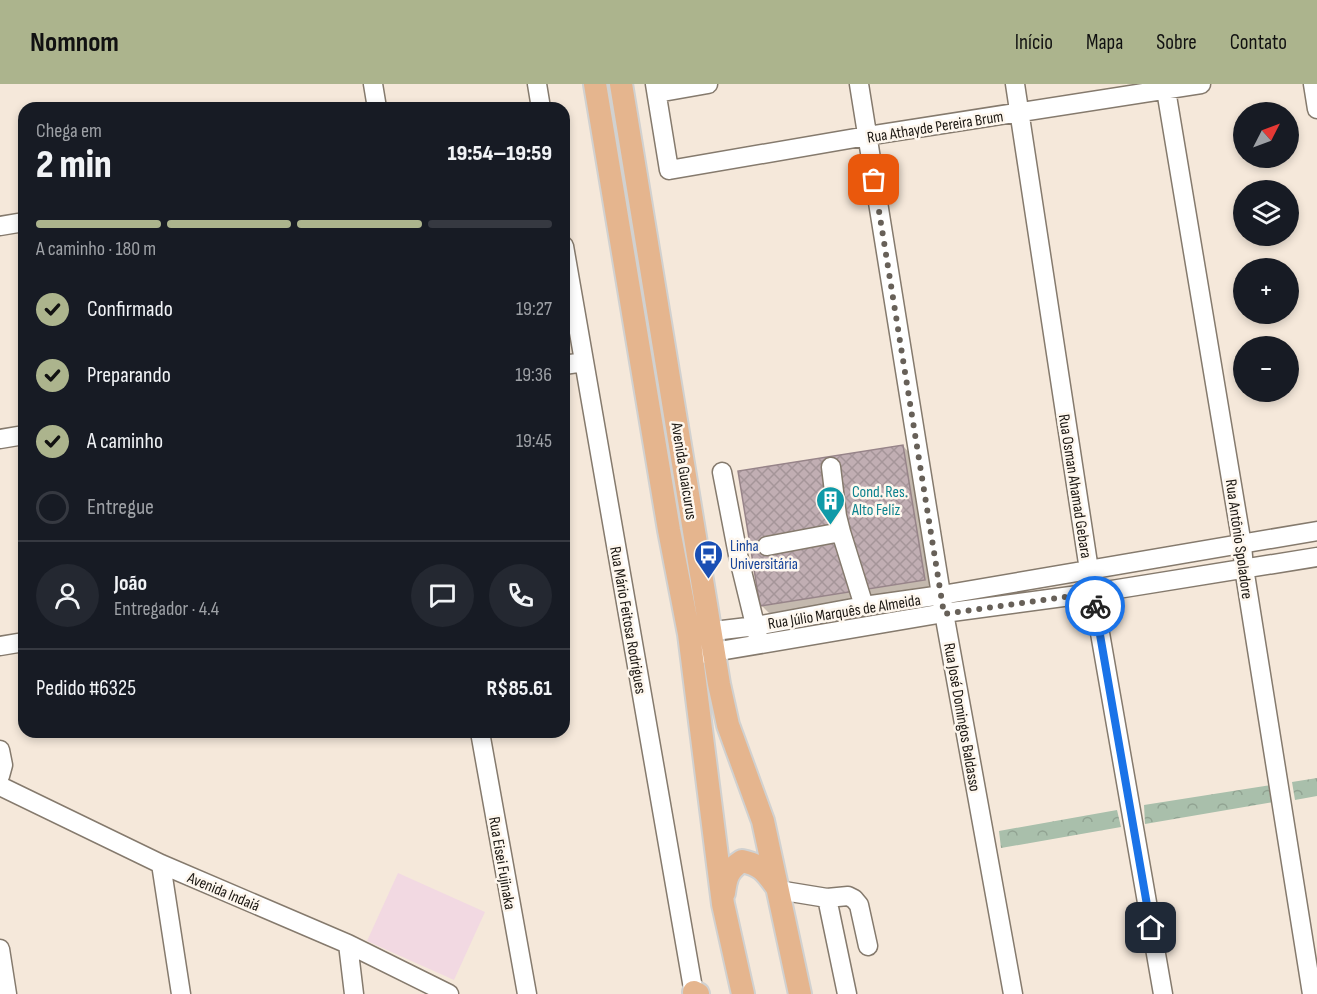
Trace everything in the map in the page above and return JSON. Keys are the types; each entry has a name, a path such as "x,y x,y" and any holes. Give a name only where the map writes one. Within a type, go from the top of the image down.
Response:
{"main road":[{"name":"Avenida Guaicurus","path":"595,84 669,530 701,643 763,821 800,994"},
{"name":"Avenida Guaicurus","path":"621,84 701,643 723,904 736,988"},
{"path":"723,904 726,879 732,867 742,861 756,864 778,890"}],"street":[{"path":"373,84 376,102"},
{"path":"537,84 540,102"},
{"path":"656,88 708,84"},
{"name":"Rua José Domingos Baldasso","path":"859,84 943,604 1013,994"},
{"name":"Rua Osman Ahamad Gebara","path":"1015,84 1089,570 1163,994"},
{"name":"Rua Athayde Pereira Brum","path":"656,88 669,170 1166,87 1201,84"},
{"path":"1313,84 1317,109"},
{"name":"Rua Antônio Spoladore","path":"1166,87 1242,545 1312,994"},
{"path":"0,226 18,223"},
{"name":"Rua Mário Feitosa Rodrigues","path":"570,281 696,993"},
{"path":"570,363 584,362"},
{"path":"0,439 18,436"},
{"path":"831,467 837,516 864,606"},
{"path":"722,472 759,645"},
{"name":"Rua Júlio Marquês de Almeida","path":"701,643 759,645 1089,570 1317,531"},
{"path":"767,546 841,532"},
{"name":"Rua Júlio Marquês de Almeida","path":"701,643 756,626 864,606 943,604 1093,593 1317,557"},
{"path":"0,646 18,643"},
{"name":"Rua Eisei Fujinaka","path":"481,738 527,994"},
{"path":"0,750 3,765 0,776"},
{"name":"Avenida Indaiá","path":"0,786 161,864 348,944 449,994"},
{"path":"161,864 181,994"},
{"path":"778,890 827,898 848,896 854,899 859,905 868,946"},
{"path":"827,898 847,994"},
{"path":"348,944 354,994"},
{"path":"0,949 8,994"}],"shaded area":[{"path":"398,873 485,912 454,980 367,941"}],"green space":[{"path":"1317,778 1317,796 1295,800 1292,782"},
{"path":"1271,785 1274,802 1145,824 1144,805"},
{"path":"1117,810 1121,827 1001,848 999,831"}],"building":[{"name":"Cond. Res. Alto Feliz","path":"903,445 925,580 760,606 738,471"}],"way so far":[{"path":"874,180 944,614 1093,593 1095,606"}],"place":[{"name":"Cond. Res. Alto Feliz","path":"831,526"},
{"name":"Linha Universitária","path":"709,580"}],"route":[{"path":"1095,606 1151,928"}]}
